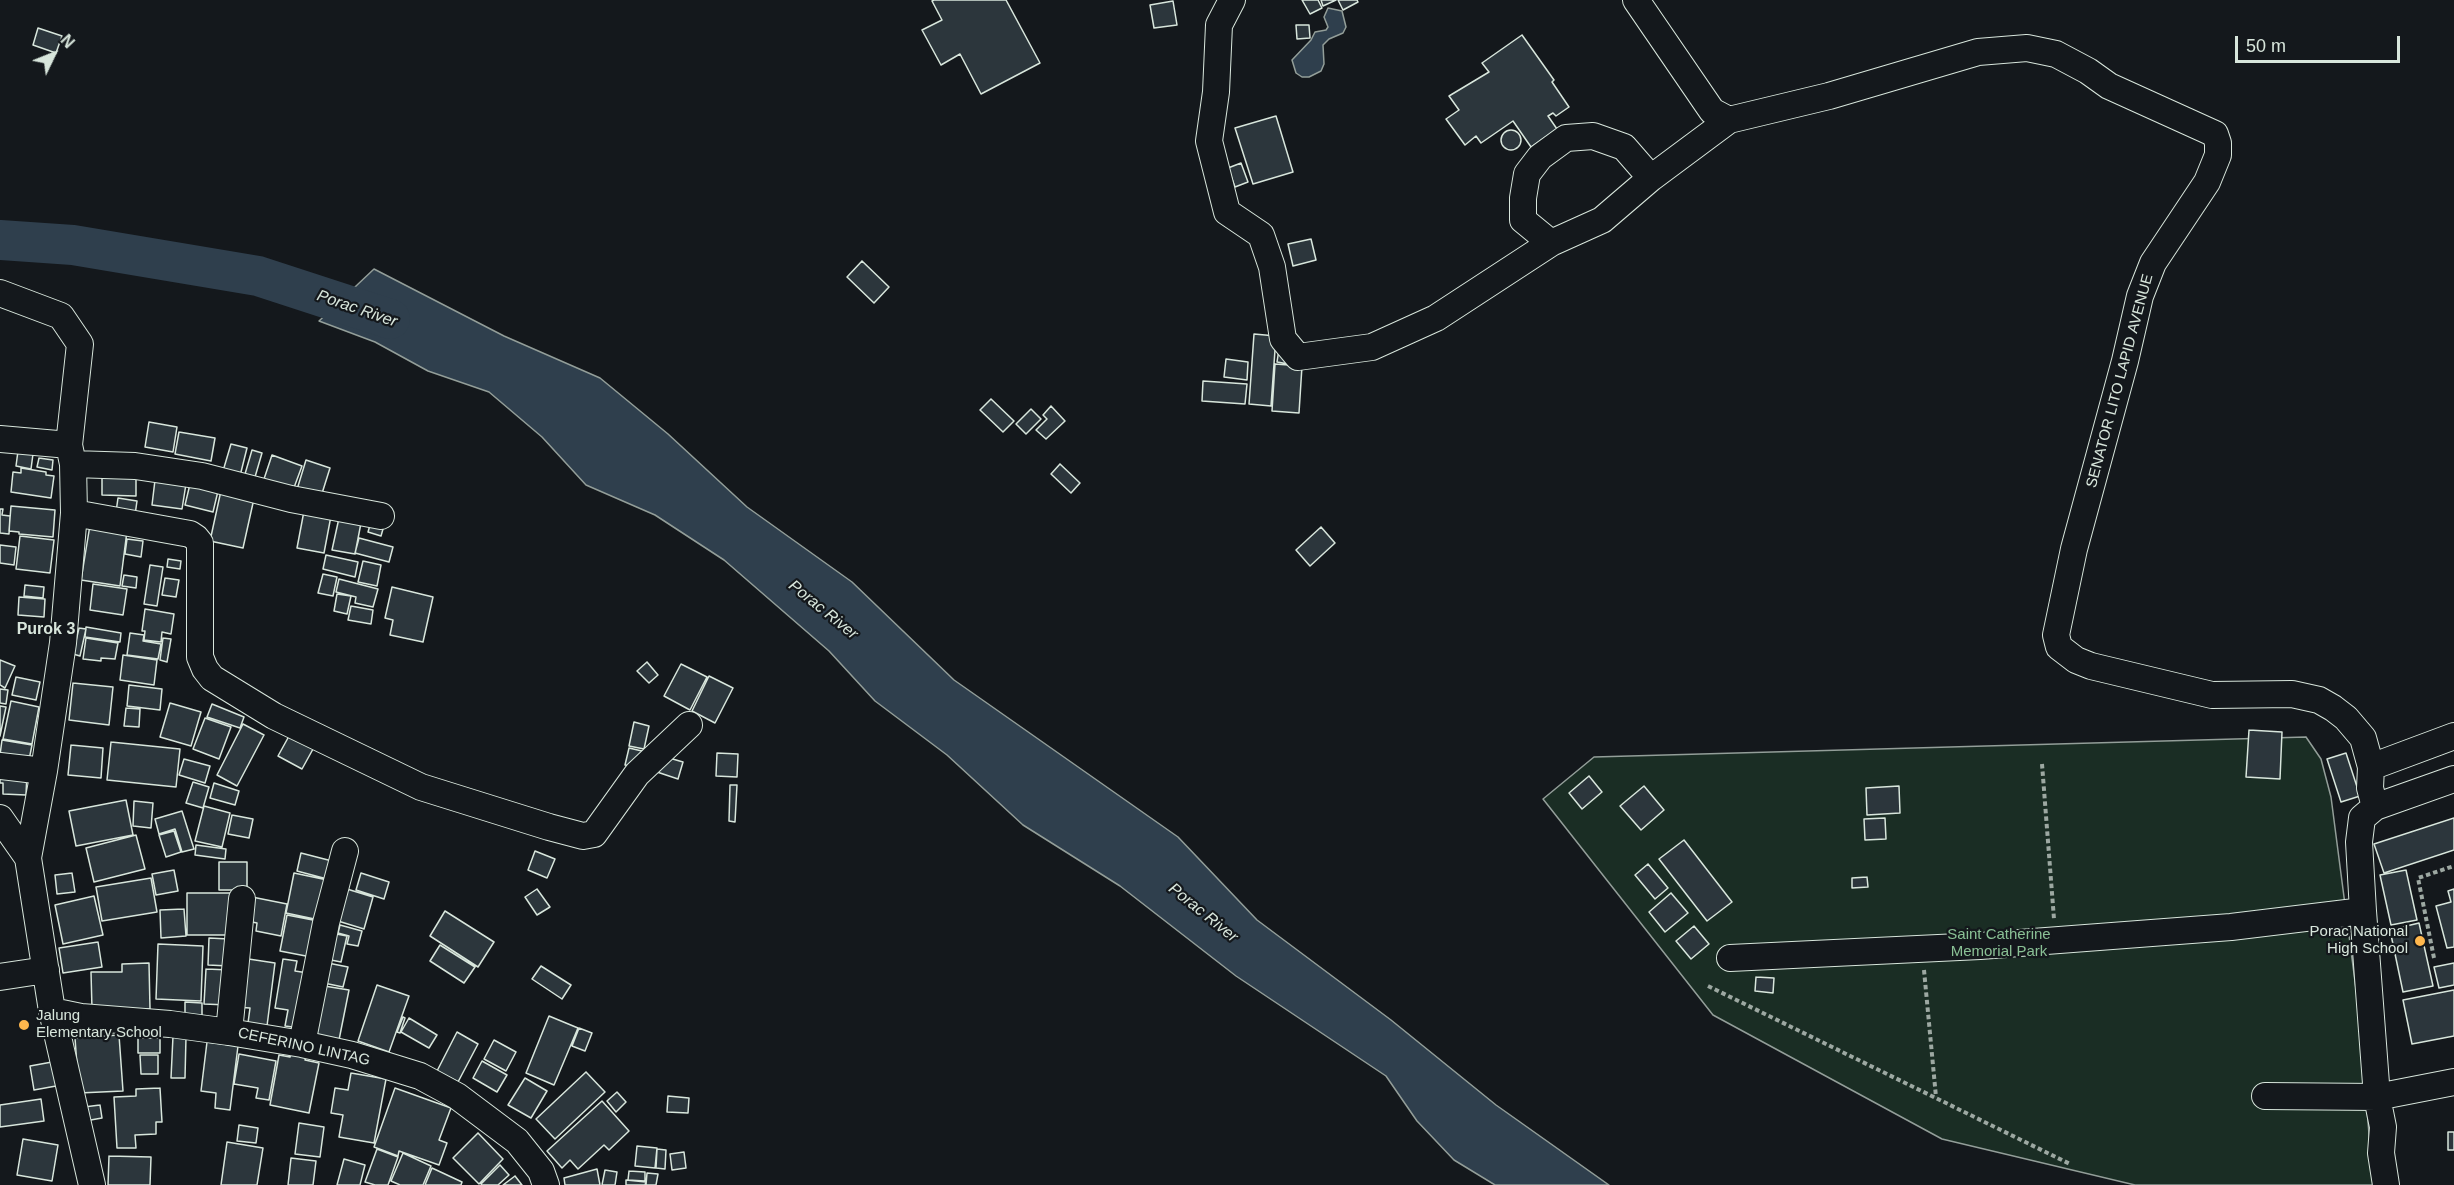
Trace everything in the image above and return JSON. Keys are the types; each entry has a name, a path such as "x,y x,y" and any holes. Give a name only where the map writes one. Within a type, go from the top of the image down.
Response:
{"street":[{"name":"SENATOR LITO LAPID AVENUE","path":"1232,0 1219,25 1216,92 1209,141 1227,212 1261,234 1272,267 1283,339 1298,357 1372,347 1436,318 1551,243 1602,220 1652,178 1729,120 1829,96 1978,52 2027,48 2056,54 2088,71 2109,86 2215,134 2218,155 2207,182 2153,263 2140,296 2125,361 2074,549 2056,635 2059,647 2076,660 2091,666 2212,695 2292,694 2319,700 2346,718 2363,738 2371,767 2369,813 2359,842 2362,911 2377,1097 2383,1127 2380,1153 2386,1185"},
{"path":"1636,0 1712,111 1729,120"},
{"path":"1551,243 1523,220 1524,190 1527,174 1540,158 1566,138 1593,136 1624,147 1652,178"},
{"path":"0,293 61,316 80,344 71,454 74,513 63,643 44,771 28,858 52,1011 92,1185"},
{"path":"0,439 135,466 202,476 291,499 381,516"},
{"path":"74,513 190,534 196,538 200,543 200,657 212,678 274,716 422,787 549,827 582,836 594,834 637,774 689,725"},
{"path":"2371,767 2454,736"},
{"path":"0,766 44,771"},
{"path":"2369,813 2454,778"},
{"path":"0,818 28,858"},
{"path":"302,1044 326,923 345,851"},
{"path":"229,1032 242,899"},
{"path":"1730,958 1922,949 2231,927 2362,911"},
{"path":"0,976 46,969"},
{"name":"CEFERINO LINTAG","path":"52,1011 81,1017 170,1024 302,1044 352,1055 420,1076 457,1096 517,1142 541,1171 546,1185"},
{"path":"2265,1096 2377,1097 2454,1082"}],"path":[{"path":"2042,764 2056,940"},
{"path":"2434,958 2418,878 2454,866"},
{"path":"1922,949 1936,1097"},
{"path":"1708,986 2070,1164"}],"green space":[{"name":"Saint Catherine Memorial Park","path":"2306,737 2321,759 2331,797 2360,1020 2373,1185 2135,1185 1942,1139 1713,1015 1543,799 1594,757"}],"water":[{"path":"1328,8 1342,11 1346,27 1343,33 1329,39 1323,45 1324,64 1321,71 1309,77 1302,77 1296,73 1292,60 1311,40 1315,32 1326,30 1328,27 1324,17"},
{"path":"374,269 504,336 600,378 668,434 747,507 852,582 954,680 1178,837 1257,920 1391,1020 1496,1105 1609,1185 1495,1185 1454,1160 1417,1121 1386,1076 1236,976 1120,886 1023,825 947,755 875,701 829,651 724,560 655,515 586,485 542,437 489,392 428,371 375,342 319,321"}],"building":[{"path":"1006,0 1040,63 981,94 960,54 941,65 922,30 942,20 932,1"},
{"path":"1302,0 1318,0 1322,8 1310,14"},
{"path":"1321,0 1336,0 1323,6"},
{"path":"1338,0 1357,0 1358,2 1343,10"},
{"path":"1173,1 1177,25 1154,28 1150,5"},
{"path":"1296,25 1309,25 1310,38 1297,39"},
{"path":"38,28 62,36 56,53 33,45"},
{"path":"1522,35 1554,80 1552,82 1569,107 1556,116 1553,113 1548,116 1557,129 1531,147 1513,121 1481,143 1476,136 1465,145 1446,119 1459,110 1449,96 1489,72 1482,63"},
{"path":"1276,116 1293,172 1253,184 1235,128"},
{"path":"1507,130 1515,130 1521,136 1521,144 1515,150 1507,150 1501,144 1501,136"},
{"path":"1241,163 1248,182 1235,187 1228,168"},
{"path":"1311,239 1316,260 1293,266 1288,244"},
{"path":"862,261 889,287 874,303 847,277"},
{"path":"1254,334 1276,336 1271,406 1249,404"},
{"path":"1279,349 1289,364 1277,362"},
{"path":"1226,359 1248,362 1247,380 1224,377"},
{"path":"1275,364 1302,366 1299,413 1272,411"},
{"path":"1203,381 1247,384 1245,404 1202,401"},
{"path":"991,399 1014,421 1003,432 980,410"},
{"path":"1051,406 1065,421 1046,439 1036,430 1047,419 1043,415"},
{"path":"1031,409 1041,419 1026,434 1016,424"},
{"path":"149,422 177,427 173,452 145,447"},
{"path":"179,432 215,438 211,461 175,454"},
{"path":"231,444 247,448 240,476 223,471"},
{"path":"252,450 262,453 255,477 245,474"},
{"path":"18,451 33,454 31,469 16,466"},
{"path":"272,455 302,466 292,493 263,482"},
{"path":"39,458 53,460 52,470 37,467"},
{"path":"306,460 330,468 319,503 295,496"},
{"path":"1060,464 1080,483 1071,493 1051,474"},
{"path":"21,468 46,472 46,475 54,476 51,498 11,492 13,472 21,473"},
{"path":"102,475 136,475 136,496 102,495"},
{"path":"155,480 186,484 182,509 152,505"},
{"path":"190,484 218,491 213,512 185,505"},
{"path":"222,486 255,494 243,548 210,541"},
{"path":"118,498 137,501 134,522 115,519"},
{"path":"11,506 55,510 53,537 9,531"},
{"path":"0,509 3,509 2,515 10,516 9,534 0,533"},
{"path":"304,511 331,516 324,553 297,548"},
{"path":"339,518 361,523 355,554 332,550"},
{"path":"372,518 385,522 381,536 368,532"},
{"path":"90,525 127,531 120,586 81,580"},
{"path":"1321,527 1335,543 1310,566 1296,550"},
{"path":"20,536 54,540 50,573 16,569"},
{"path":"359,538 393,547 389,562 355,553"},
{"path":"127,539 143,541 141,557 125,554"},
{"path":"0,545 16,547 14,565 0,563"},
{"path":"326,555 358,562 355,577 323,569"},
{"path":"168,559 181,561 180,569 167,567"},
{"path":"363,561 381,565 377,586 358,582"},
{"path":"150,565 163,567 157,606 144,604"},
{"path":"323,574 337,577 333,596 318,593"},
{"path":"124,575 137,577 136,588 122,586"},
{"path":"165,578 179,580 176,597 162,595"},
{"path":"339,579 378,589 373,607 355,603 356,597 336,592"},
{"path":"93,584 127,589 123,615 90,610"},
{"path":"25,585 44,587 43,598 24,596"},
{"path":"392,587 433,597 423,642 390,635 393,620 385,618"},
{"path":"337,594 351,596 347,614 334,611"},
{"path":"19,597 45,599 44,617 18,615"},
{"path":"351,606 373,610 371,624 348,620"},
{"path":"145,609 174,614 171,634 162,632 161,642 144,640 145,631 142,631"},
{"path":"86,627 121,633 120,642 85,637"},
{"path":"79,628 86,629 80,656 73,654"},
{"path":"130,633 144,635 143,641 161,644 158,659 127,655"},
{"path":"86,638 118,643 115,659 101,658 101,661 83,659"},
{"path":"163,638 171,639 167,662 160,660"},
{"path":"123,655 157,660 154,685 120,680"},
{"path":"0,660 15,666 5,688 0,685"},
{"path":"647,662 658,675 649,683 637,671"},
{"path":"681,664 707,677 690,710 664,696"},
{"path":"709,676 733,688 715,723 692,711"},
{"path":"16,677 40,682 36,700 12,695"},
{"path":"73,683 113,687 109,725 69,720"},
{"path":"129,685 162,689 160,710 127,706"},
{"path":"0,689 8,690 6,704 0,703"},
{"path":"11,701 39,707 32,744 3,739"},
{"path":"170,703 201,712 191,746 160,737"},
{"path":"212,704 244,717 240,728 207,717"},
{"path":"0,706 6,707 0,736"},
{"path":"126,708 140,709 139,727 124,726"},
{"path":"205,718 231,727 219,759 193,749"},
{"path":"634,722 649,726 644,749 629,746"},
{"path":"243,724 264,735 237,786 217,775"},
{"path":"294,727 318,740 302,769 278,756"},
{"path":"2249,730 2282,732 2280,779 2246,777"},
{"path":"2,740 32,745 29,760 0,755"},
{"path":"111,742 180,749 176,787 107,780"},
{"path":"71,745 103,748 101,778 68,775"},
{"path":"629,748 642,751 639,768 625,765"},
{"path":"717,753 738,754 737,777 716,776"},
{"path":"2346,753 2360,796 2341,802 2327,759"},
{"path":"659,755 683,762 678,779 654,771"},
{"path":"184,759 210,766 205,783 179,775"},
{"path":"0,771 27,773 26,795 3,794"},
{"path":"1589,776 1602,792 1582,809 1569,793"},
{"path":"193,782 209,787 203,808 186,803"},
{"path":"214,783 239,791 235,805 210,798"},
{"path":"730,785 737,785 735,822 729,821"},
{"path":"1644,786 1664,810 1641,830 1620,806"},
{"path":"1899,786 1900,813 1867,815 1866,788"},
{"path":"126,800 133,835 76,846 69,811"},
{"path":"134,801 153,803 151,828 133,826"},
{"path":"204,806 230,813 222,847 195,841"},
{"path":"182,811 194,849 182,852 175,829 159,834 155,819"},
{"path":"232,815 253,819 249,838 228,834"},
{"path":"1885,818 1886,839 1865,840 1864,819"},
{"path":"2454,818 2454,850 2384,873 2374,844"},
{"path":"174,831 181,852 166,857 159,835"},
{"path":"136,835 145,869 94,882 86,848"},
{"path":"1684,840 1732,902 1707,921 1659,859"},
{"path":"196,845 226,849 225,859 195,855"},
{"path":"535,851 555,859 547,878 528,870"},
{"path":"301,853 332,861 327,879 297,871"},
{"path":"219,862 247,862 247,890 219,890"},
{"path":"1648,864 1668,888 1655,899 1635,875"},
{"path":"174,870 178,891 156,895 152,874"},
{"path":"2406,870 2417,920 2391,925 2380,875"},
{"path":"72,873 75,892 57,894 55,875"},
{"path":"294,873 332,881 324,921 286,913"},
{"path":"361,873 389,882 384,899 356,890"},
{"path":"1867,877 1868,887 1852,888 1852,878"},
{"path":"151,878 157,912 102,921 96,887"},
{"path":"347,889 373,897 364,929 338,921"},
{"path":"537,889 550,907 537,915 525,897"},
{"path":"2454,889 2454,947 2447,948 2436,906 2451,902 2448,891"},
{"path":"187,893 230,893 229,935 187,935"},
{"path":"1671,893 1688,913 1665,932 1649,912"},
{"path":"94,896 103,935 63,944 55,905"},
{"path":"252,897 287,904 281,936 256,931 257,923 247,921"},
{"path":"184,909 186,936 161,938 160,910"},
{"path":"445,911 494,942 478,967 430,936"},
{"path":"287,915 318,921 311,957 280,951"},
{"path":"2419,923 2433,986 2403,992 2390,930"},
{"path":"340,925 362,931 358,946 347,944 349,936 338,933"},
{"path":"1694,926 1709,944 1691,959 1676,941"},
{"path":"326,932 347,936 341,962 321,958"},
{"path":"209,938 229,939 229,966 208,965"},
{"path":"98,942 102,967 63,973 59,948"},
{"path":"158,944 203,946 201,1001 156,999"},
{"path":"440,945 475,967 464,983 430,961"},
{"path":"242,958 275,963 267,1026 248,1023 250,1008 235,1007"},
{"path":"283,959 297,961 295,971 308,973 300,1028 285,1026 288,1010 275,1008"},
{"path":"323,962 348,967 343,987 319,982"},
{"path":"149,963 150,1009 92,1009 91,972 122,972 122,964"},
{"path":"2454,963 2454,985 2439,988 2434,967"},
{"path":"541,966 571,985 562,999 532,979"},
{"path":"206,969 230,970 228,1005 204,1004"},
{"path":"1756,977 1774,978 1773,993 1755,991"},
{"path":"318,985 349,990 339,1040 309,1034"},
{"path":"377,985 409,996 389,1052 358,1041"},
{"path":"2454,990 2454,1036 2412,1044 2403,1000"},
{"path":"185,1002 202,1003 202,1017 185,1017"},
{"path":"549,1016 578,1028 554,1085 526,1073"},
{"path":"403,1017 405,1018 400,1033 397,1032"},
{"path":"409,1018 437,1035 429,1048 401,1032"},
{"path":"579,1028 592,1033 585,1051 572,1046"},
{"path":"457,1032 478,1044 458,1082 437,1071"},
{"path":"119,1035 123,1091 79,1093 75,1038"},
{"path":"173,1036 186,1037 185,1078 171,1078"},
{"path":"138,1038 160,1038 160,1053 138,1053"},
{"path":"494,1040 516,1052 506,1071 484,1059"},
{"path":"207,1042 238,1046 230,1110 215,1108 216,1093 201,1091"},
{"path":"292,1050 307,1053 305,1060 319,1063 309,1113 270,1105 279,1055 290,1057"},
{"path":"239,1054 276,1061 269,1100 256,1098 258,1088 234,1084"},
{"path":"140,1055 158,1055 158,1074 141,1074"},
{"path":"482,1061 507,1075 497,1092 473,1078"},
{"path":"52,1062 56,1086 34,1090 30,1066"},
{"path":"586,1072 605,1092 555,1139 536,1119"},
{"path":"351,1073 386,1079 374,1143 339,1137 343,1115 331,1113 335,1088 348,1090"},
{"path":"525,1078 547,1091 531,1118 508,1105"},
{"path":"160,1088 162,1122 156,1122 156,1134 135,1135 136,1148 117,1148 114,1097 136,1096 136,1089"},
{"path":"395,1088 451,1108 439,1140 447,1143 439,1165 399,1151 398,1156 374,1147"},
{"path":"617,1092 626,1102 616,1112 607,1101"},
{"path":"668,1096 689,1098 688,1113 667,1112"},
{"path":"41,1099 44,1121 0,1127 0,1105"},
{"path":"602,1101 629,1131 609,1150 604,1145 578,1169 570,1160 562,1168 547,1151"},
{"path":"100,1105 102,1118 85,1121 84,1107"},
{"path":"299,1123 324,1127 320,1157 295,1154"},
{"path":"239,1125 258,1128 256,1143 237,1141"},
{"path":"2448,1132 2454,1132 2454,1150 2448,1150"},
{"path":"478,1133 503,1159 479,1184 453,1158"},
{"path":"23,1139 58,1145 52,1181 17,1175"},
{"path":"227,1142 263,1148 257,1185 221,1185"},
{"path":"637,1146 657,1148 655,1168 635,1166"},
{"path":"377,1149 398,1157 388,1185 365,1182"},
{"path":"657,1149 666,1150 665,1169 656,1168"},
{"path":"684,1152 686,1168 672,1170 670,1154"},
{"path":"403,1153 431,1166 423,1185 400,1185 391,1181"},
{"path":"109,1156 151,1157 150,1185 108,1185"},
{"path":"291,1158 316,1161 313,1185 288,1185"},
{"path":"344,1159 365,1165 360,1185 337,1185"},
{"path":"500,1165 509,1175 498,1185 482,1185 481,1184"},
{"path":"432,1168 462,1182 461,1185 425,1185"},
{"path":"597,1169 600,1185 565,1185 564,1178"},
{"path":"605,1170 617,1172 615,1185 602,1185"},
{"path":"629,1171 645,1172 645,1181 628,1180"},
{"path":"647,1173 658,1174 656,1185 646,1185"},
{"path":"515,1176 522,1185 503,1185"},
{"path":"626,1180 646,1182 645,1185 626,1185"}],"waterway":[{"name":"Porac River","path":"0,240 73,245 258,276 390,319"}],"place":[{"name":"Porac National High School","path":"2420,941"},
{"name":"Jalung Elementary School","path":"24,1025"}],"district":[{"name":"Purok 3","path":"46,630"}]}
